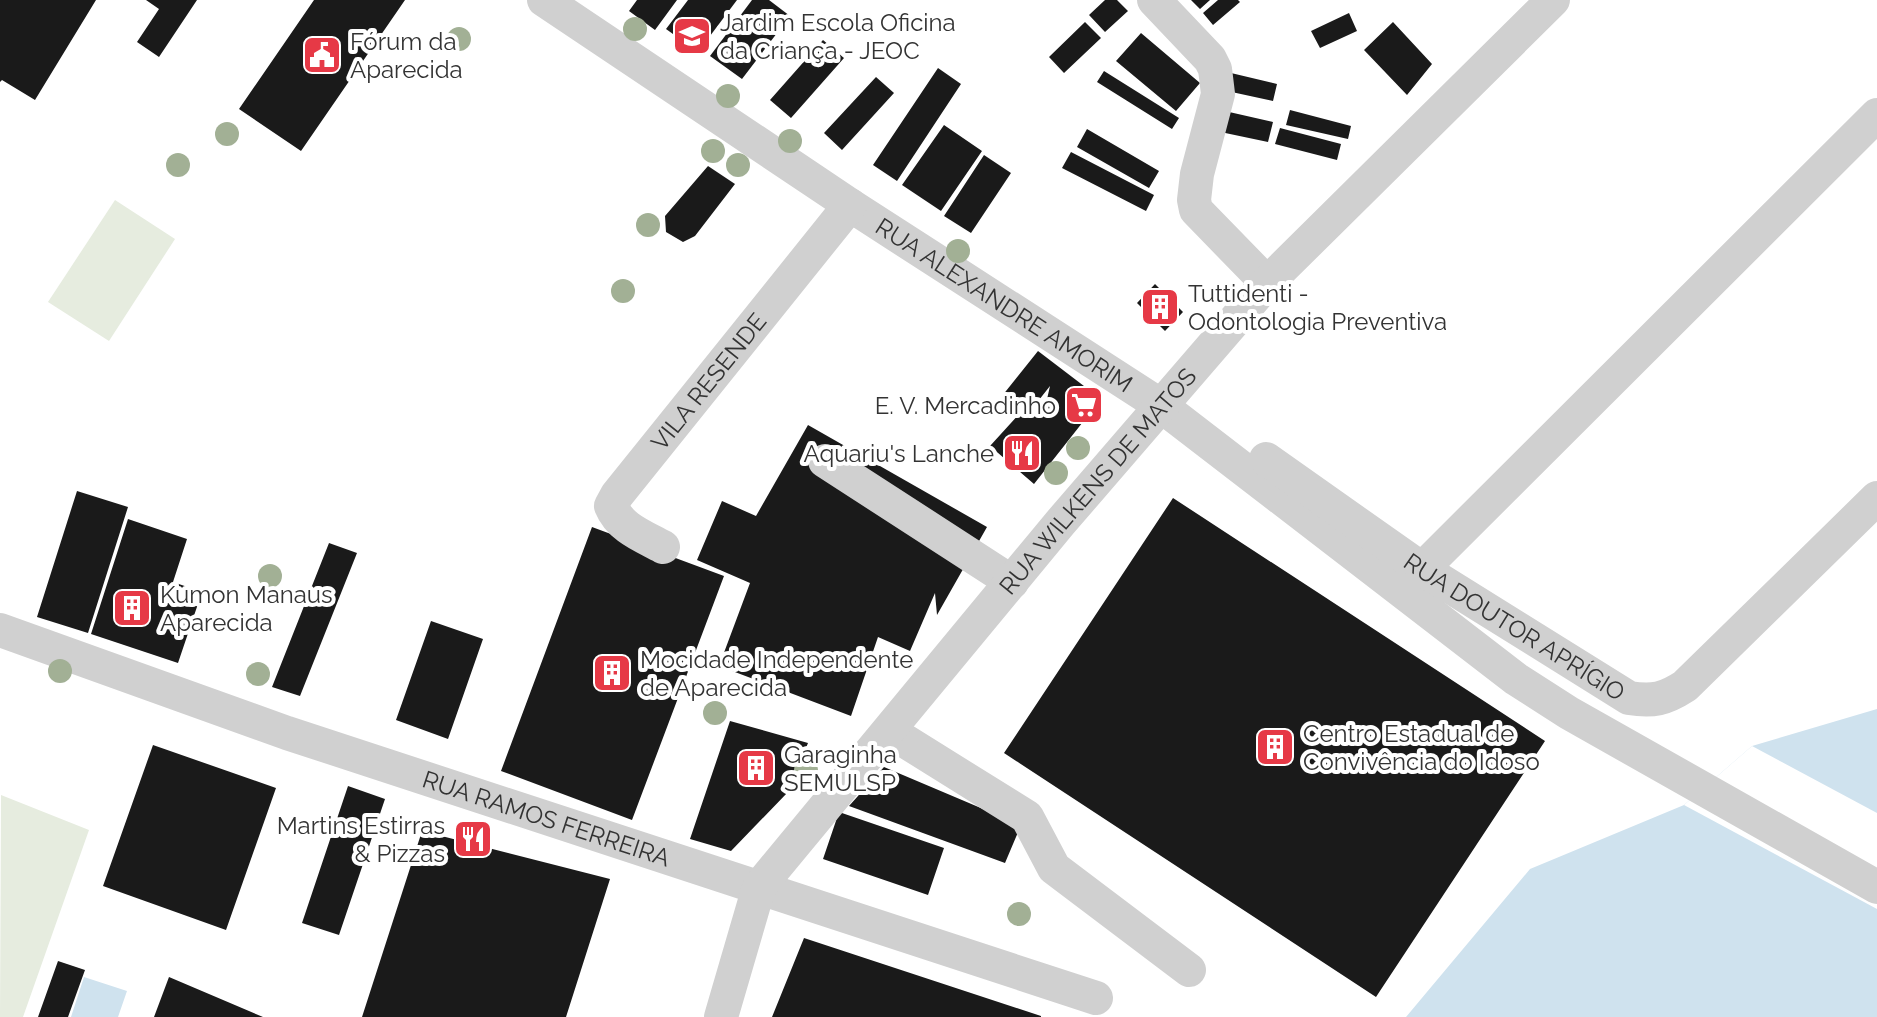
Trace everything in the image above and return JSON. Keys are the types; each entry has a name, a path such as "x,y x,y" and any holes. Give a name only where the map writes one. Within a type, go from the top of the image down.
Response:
{"street":[{"name":"RUA ALEXANDRE AMORIM","path":"544,0 850,205 1165,399 1516,679 1569,713 1877,887"},
{"path":"1154,0 1210,59 1218,80 1218,94 1194,188 1196,210 1267,283"},
{"name":"RUA WILKENS DE MATOS","path":"721,1017 759,887 1165,399 1267,283 1553,0"},
{"path":"1422,569 1877,115"},
{"name":"VILA RESENDE","path":"663,547 625,526 611,506 646,458 850,205"},
{"name":"RUA DOUTOR APRÍGIO","path":"1165,399 1422,569 1629,698 1649,701 1668,697 1685,686 1877,498"},
{"path":"825,461 1012,582"},
{"name":"RUA RAMOS FERREIRA","path":"0,630 287,733 1096,998"},
{"path":"889,731 1027,817 1054,868 1189,970"}],"shaded area":[{"path":"115,200 175,239 109,341 48,302"},
{"path":"1,795 89,830 23,1017 0,1017"}],"water":[{"path":"1877,709 1877,1017 1406,1017 1530,869 1684,805 1752,746"},
{"path":"84,977 127,991 118,1017 71,1017"}],"pier":[{"path":"1752,746 1877,813 1877,909 1684,805"}],"building":[{"path":"0,0 96,0 35,100 2,80 0,82"},
{"path":"146,0 197,0 159,57 137,42 159,9"},
{"name":"Fórum da Aparecida","path":"314,0 405,0 301,151 239,109"},
{"path":"637,0 677,0 655,30 629,11"},
{"path":"688,0 737,0 698,52 666,29"},
{"path":"752,0 769,0 790,16 742,79 710,56"},
{"path":"1105,0 1117,0 1128,11 1105,32 1089,15"},
{"path":"1191,0 1210,0 1200,9"},
{"path":"1218,0 1240,2 1213,25 1203,13"},
{"path":"1349,13 1357,31 1320,48 1311,31"},
{"path":"1085,22 1101,38 1064,73 1049,57"},
{"path":"1393,22 1432,64 1407,95 1364,50"},
{"path":"1141,33 1200,83 1176,111 1116,61"},
{"path":"823,40 844,58 791,118 770,100"},
{"path":"938,68 961,84 897,181 873,165"},
{"path":"1104,71 1179,118 1172,129 1097,82"},
{"path":"1231,73 1277,84 1273,101 1227,91"},
{"path":"876,77 894,93 842,150 824,133"},
{"path":"1216,109 1273,122 1268,142 1211,130"},
{"path":"1290,110 1351,126 1348,139 1286,125"},
{"path":"944,125 982,151 941,211 902,185"},
{"path":"1280,128 1341,144 1337,160 1275,144"},
{"path":"1087,129 1159,171 1149,188 1077,147"},
{"path":"1071,152 1154,195 1146,211 1062,168"},
{"path":"984,155 1011,173 971,233 944,216"},
{"path":"708,166 735,184 695,236 683,242 666,232 665,216"},
{"name":"Tuttidenti - Odontologia Preventiva","path":"1155,284 1183,312 1165,331 1137,303"},
{"path":"1038,351 1101,399 1034,484 990,446 1021,412 1002,396","holes":["1050,386 1045,408 1035,405"]},
{"path":"808,425 987,527 937,615 935,593 910,651 878,637 851,716 719,666 750,583 697,560 722,501 756,516"},
{"path":"77,491 128,507 88,633 37,617"},
{"name":"Centro Estadual de Convivência do Idoso","path":"1173,498 1545,741 1376,997 1004,753"},
{"name":"Kumon Manaus Aparecida","path":"128,519 187,539 173,582 202,592 178,663 91,634"},
{"name":"Mocidade Independente de Aparecida","path":"592,527 724,576 632,820 501,771"},
{"path":"329,543 357,553 300,696 272,687"},
{"path":"431,621 483,639 448,739 396,720"},
{"name":"Garaginha SEMULSP","path":"730,721 808,743 788,792 731,851 690,839"},
{"path":"153,745 276,788 226,930 103,886"},
{"path":"884,767 1021,825 1005,863 849,806"},
{"path":"348,786 385,799 339,935 302,923"},
{"path":"839,812 944,848 928,895 823,859"},
{"path":"422,831 610,879 566,1017 362,1017"},
{"path":"804,938 1041,1016 1041,1017 772,1017"},
{"path":"58,961 85,970 68,1017 38,1017"},
{"path":"169,977 263,1017 154,1017"}],"place":[{"name":"Jardim Escola Oficina da Criança - JEOC","path":"692,36"},
{"name":"Fórum da Aparecida","path":"322,55"},
{"name":"Tuttidenti - Odontologia Preventiva","path":"1160,307"},
{"name":"E. V. Mercadinho","path":"1084,405"},
{"name":"Aquariu's Lanche","path":"1022,453"},
{"name":"Kumon Manaus Aparecida","path":"132,608"},
{"name":"Mocidade Independente de Aparecida","path":"612,673"},
{"name":"Centro Estadual de Convivência do Idoso","path":"1275,747"},
{"name":"Garaginha SEMULSP","path":"756,768"},
{"name":"Martins Estirras & Pizzas","path":"473,839"}]}
